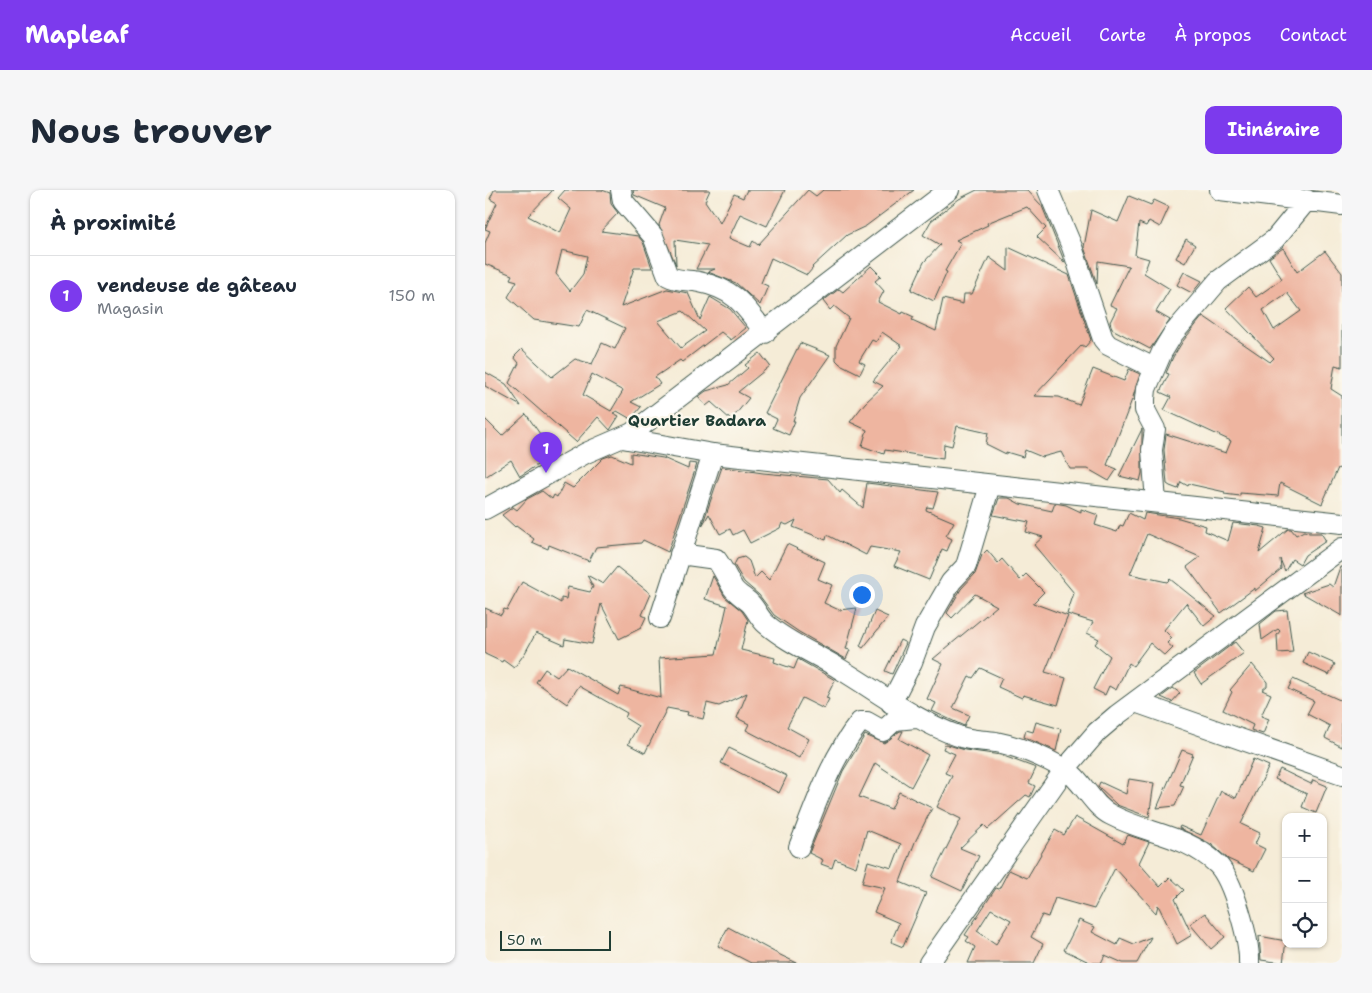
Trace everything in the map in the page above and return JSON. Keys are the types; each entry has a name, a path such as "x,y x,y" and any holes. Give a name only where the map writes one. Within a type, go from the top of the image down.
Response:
{"street":[{"path":"621,190 623,201 653,236 668,276 717,286 727,290 742,302 765,333"},
{"path":"485,509 586,453 632,433 765,333 949,190"},
{"path":"1047,190 1072,247 1103,339 1108,345 1154,368"},
{"path":"1220,190 1342,205"},
{"path":"1156,502 1152,450 1155,429 1145,410 1146,390 1154,368 1173,334 1218,281 1275,238 1307,200"},
{"path":"621,438 713,454 1342,523"},
{"path":"660,618 713,454"},
{"path":"891,703 912,662 925,627 951,582 966,566 990,485"},
{"path":"929,963 1065,769 1097,732 1342,548"},
{"path":"680,554 716,559 727,573 732,587 750,604 764,623 785,638 842,669 916,718 961,737 1006,745 1065,769 1099,807 1109,815 1131,824 1165,833 1189,845 1218,864 1224,874 1243,922 1250,951 1249,963"},
{"path":"1135,702 1342,775"},
{"path":"799,847 822,786 849,737 860,722 867,722 883,731 895,720 916,718"}],"building":[{"path":"494,190 553,190 528,216 560,233 571,209 558,198 565,190 602,190 610,193 611,204 618,213 601,231 638,236 643,242 652,268 634,268 621,307 667,289 688,293 700,320 710,297 730,309 746,328 731,340 721,332 682,362 680,360 655,377 660,384 631,402 641,407 631,419 617,411 613,413 619,416 610,430 598,417 576,442 509,383 519,363 514,357 522,349 552,377 575,359 592,364 602,343 615,349 625,328 587,310 579,327 534,320 508,297 517,281 510,279 512,275 485,264 485,243 490,231 485,229 497,203 490,199","holes":["562,250 587,256 583,274 570,291 556,274","683,311 705,331 681,348 658,321","592,374 623,391 611,411 583,395"]},
{"path":"633,190 710,190 705,201 720,223 734,194 743,198 747,190 785,190 767,226 740,214 729,238 750,247 753,241 758,245 808,190 816,196 823,190 914,190 866,226 847,235 812,267 807,275 771,258 761,283 768,286 760,305 736,283 708,272 715,269 696,269 708,245 675,240 676,265 659,225 665,208 634,195"},
{"path":"977,190 1027,190 1042,206 1065,263 1037,237 1046,228 1027,207 987,223 988,225 956,240 961,243 945,271 947,272 934,301 911,290 924,262 940,245 923,235 931,221 959,199"},
{"path":"1129,196 1151,205 1154,200 1169,207 1160,227 1149,221 1146,226 1139,223 1135,255 1149,259 1144,273 1170,289 1156,312 1170,320 1150,349 1112,329 1110,322 1117,308 1110,305 1129,266 1098,261 1097,284 1084,247 1091,210 1118,222"},
{"path":"1186,239 1195,245 1185,263 1176,258"},
{"path":"1008,247 1069,275 1091,340 1085,347 1082,345 1034,396 1059,397 1079,405 1093,369 1124,381 1129,369 1140,374 1107,465 1117,469 1109,481 1088,469 1070,469 1061,452 1042,457 1025,450 1023,457 1006,452 1006,454 986,444 988,433 957,426 952,446 944,444 943,459 885,450 884,454 862,446 867,430 850,422 865,403 883,386 873,381 902,346 882,332 876,342 872,340 859,361 865,364 860,374 840,364 836,360 836,346 849,318 834,306 830,310 823,301 839,289 843,292 871,266 881,276 875,281 884,291 878,302 902,314 903,312 914,317 912,320 936,331 943,299 963,304 964,294 972,294 989,257 1008,271"},
{"path":"1283,248 1297,272 1325,251 1342,273 1342,367 1335,365 1331,389 1342,396 1342,470 1338,468 1322,504 1280,483 1278,496 1240,493 1240,496 1224,494 1225,492 1189,484 1188,486 1181,482 1178,489 1167,484 1164,450 1166,434 1226,453 1231,441 1164,410 1171,397 1160,392 1169,374 1166,373 1173,357 1203,316 1270,362 1274,358 1226,308 1248,287 1256,297 1282,279 1269,258","holes":["1287,293 1301,311 1274,330 1263,310"]},
{"path":"1184,272 1202,281 1192,293 1177,285"},
{"path":"800,343 830,355 800,398 793,421 795,421 789,435 773,428 777,419 765,413"},
{"path":"760,353 770,366 738,392 749,398 731,420 711,402 706,406 698,397 706,391 728,385 748,368 745,365"},
{"path":"485,372 506,384 521,406 485,386"},
{"path":"526,414 554,454 520,476 511,460 485,477 485,419 502,436"},
{"path":"1142,429 1142,473 1140,481 1119,476"},
{"path":"631,453 663,458 688,469 689,463 697,464 668,552 643,540 641,543 596,547 589,561 549,545 548,549 532,542 534,539 515,527 502,515 513,507 517,510 527,499 542,491 552,499 554,495 557,497 564,483 573,488 603,458 612,455 631,463"},
{"path":"722,467 828,479 840,493 842,490 863,508 867,483 938,492 933,508 927,507 926,510 954,522 946,536 952,539 947,551 942,549 929,580 894,566 901,552 870,547 866,555 827,535 826,540 793,527 796,520 787,525 782,523 780,528 750,543 743,530 733,535 730,529 720,534 709,514 702,526"},
{"path":"999,498 1009,498 1020,504 1052,511 1055,503 1066,505 1081,512 1081,509 1098,515 1095,525 1117,532 1120,525 1123,526 1129,513 1143,520 1145,513 1179,518 1206,526 1205,531 1228,541 1233,523 1259,526 1266,528 1259,553 1288,529 1291,529 1296,535 1304,531 1321,533 1326,541 1305,555 1300,564 1292,559 1285,571 1280,559 1281,569 1255,591 1255,588 1221,613 1187,567 1200,557 1147,534 1130,574 1167,582 1170,579 1216,616 1204,626 1186,603 1164,630 1172,638 1167,643 1173,648 1165,656 1150,643 1133,666 1129,663 1116,690 1109,686 1105,695 1093,689 1110,656 1095,644 1099,639 1087,633 1093,622 1067,614 1074,593 1034,545 1043,537 1026,532 1029,522 993,515"},
{"path":"787,544 825,562 818,579 832,585 824,603 839,610 857,608 846,649 850,650 846,659 774,615 759,595 744,582 734,565 737,559 744,557 749,561 755,578 761,572 769,580"},
{"path":"987,550 998,563 1002,559 1020,580 1026,574 1044,592 1033,603 1068,616 1045,672 1066,678 1058,705 1023,695 1022,698 998,687 1002,678 980,668 973,678 969,676 953,708 969,715 964,726 932,711 936,703 927,699 943,664 933,659 997,606 975,594 952,618 947,613 961,589 975,574 982,555"},
{"path":"617,567 651,594 642,615 646,617 641,628 619,639 601,604 592,644 565,639 564,645 536,633 514,668 503,660 502,662 485,654 485,608 501,615 504,609 507,610 522,582 561,603 561,598 566,599 568,587 590,592 593,587 587,575 603,584"},
{"path":"1340,567 1342,567 1342,616 1302,593 1329,584 1333,587"},
{"path":"713,576 725,597 742,611 748,620 741,650 775,658 774,662 794,669 798,659 835,680 826,698 829,699 824,709 802,698 787,727 809,739 799,758 746,730 749,724 737,718 747,693 719,706 707,703 703,719 687,715 688,712 667,708 645,753 628,744 638,726 625,718 627,713 579,686 567,704 536,682 545,669 557,677 567,666 618,695 621,687 661,698 659,658 716,654 727,606 705,599"},
{"path":"1287,610 1293,652 1278,653 1277,635 1280,631 1278,629 1262,640 1260,624 1276,611"},
{"path":"875,611 888,617 863,648 860,646"},
{"path":"900,640 906,643 892,674 885,671"},
{"path":"1235,642 1244,653 1201,684 1194,673"},
{"path":"1308,652 1335,664 1329,675 1303,663"},
{"path":"1252,664 1267,682 1267,686 1262,690 1271,694 1261,716 1269,719 1263,734 1251,730 1253,725 1223,710 1232,692 1230,690"},
{"path":"1293,679 1342,701 1342,747 1325,738 1330,726 1307,714 1314,701 1288,689"},
{"path":"1173,688 1180,693 1172,702 1161,697"},
{"path":"1036,722 1061,729 1056,751 1024,737 1026,730 1033,732"},
{"path":"900,731 903,731 899,739 928,755 911,787 875,763 859,797 891,809 899,792 932,808 915,842 900,882 926,893 903,947 891,942 899,923 874,912 885,888 862,883 868,861 892,868 901,844 867,830 856,867 835,859 832,868 821,864 823,860 809,853 843,771 865,735 884,743"},
{"path":"945,744 965,750 1001,755 1036,768 1029,783 1035,786 1030,797 1026,795 988,829 984,825 960,848 979,856 962,891 932,877 961,819 937,807 952,776 945,773 955,754 943,749"},
{"path":"729,748 787,776 779,793 721,763"},
{"path":"1182,750 1193,754 1180,785 1184,786 1175,806 1157,808"},
{"path":"1253,759 1269,766 1241,824 1260,833 1255,844 1265,849 1254,871 1228,859 1211,844 1179,828 1180,826 1201,835 1221,791 1236,798"},
{"path":"1280,769 1311,784 1313,780 1327,786 1316,813 1302,807 1307,794 1275,779"},
{"path":"1129,779 1154,783 1149,817 1117,805 1098,787 1100,782 1126,794"},
{"path":"1075,817 1123,844 1128,835 1149,842 1139,863 1160,887 1170,877 1184,890 1175,899 1192,935 1177,944 1158,905 1156,913 1115,868 1094,909 1055,898 1048,917 1042,915 1031,937 1043,944 1034,963 968,963 975,947 966,941 969,937 965,935 996,888 999,889 1009,870 1027,878 1055,830 1064,835","holes":["991,909 1011,920 996,944 977,931"]},
{"path":"1205,913 1225,937 1211,949 1190,924"},
{"path":"1079,920 1095,927 1092,932 1117,945 1120,938 1134,944 1151,937 1137,963 1123,963 1105,955 1101,963 1091,963 1064,950"},
{"path":"728,927 797,963 751,963 718,946"},
{"path":"1259,936 1282,940 1282,948 1285,948 1283,963 1261,960"}],"place":[{"name":"vendeuse de gâteau","path":"546,473"}],"district":[{"name":"Quartier Badara","path":"697,420"}]}
